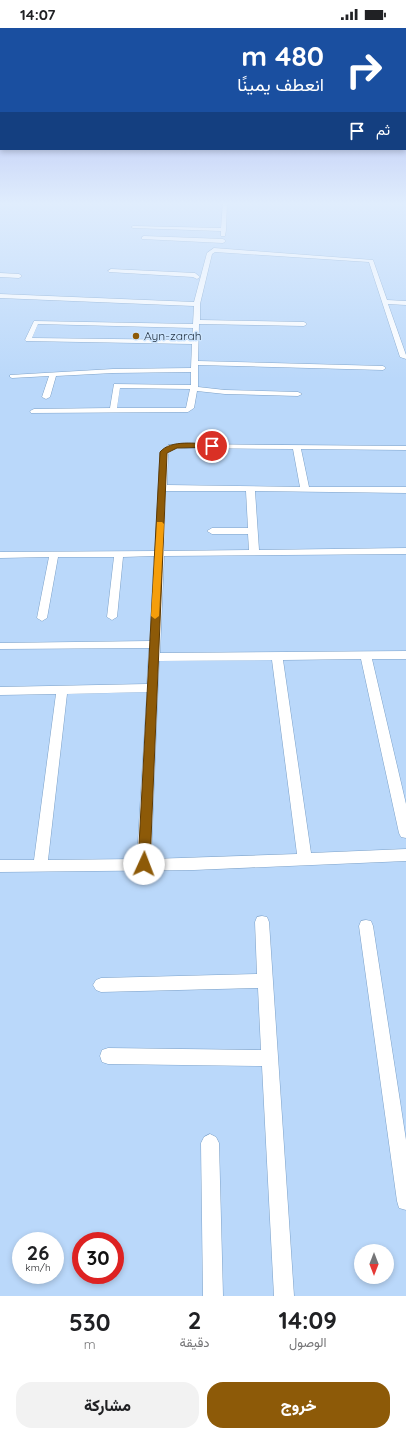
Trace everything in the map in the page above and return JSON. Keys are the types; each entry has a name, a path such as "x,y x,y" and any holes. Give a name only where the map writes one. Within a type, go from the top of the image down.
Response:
{"street":[{"path":"34,411 188,410 190,408 194,388 197,304 208,261"},
{"path":"370,261 405,359"},
{"path":"111,271 195,275 197,277"},
{"path":"0,275 19,276"},
{"path":"152,275 204,277"},
{"path":"0,296 197,304"},
{"path":"384,302 406,303"},
{"path":"196,342 105,332 36,322 28,340 105,332 197,324 304,324"},
{"path":"398,342 406,342"},
{"path":"12,376 195,366 382,364 385,375"},
{"path":"46,397 53,374"},
{"path":"113,411 117,386 194,388 225,392 298,394"},
{"path":"144,864 164,452 171,447 184,446 406,448"},
{"path":"297,447 306,489"},
{"path":"162,488 406,490"},
{"path":"250,488 254,552"},
{"path":"212,531 252,531"},
{"path":"0,555 406,551"},
{"path":"112,617 119,553"},
{"path":"42,618 54,554"},
{"path":"0,646 154,644"},
{"path":"366,655 406,833"},
{"path":"153,657 406,655"},
{"path":"277,656 306,859"},
{"path":"0,691 152,688"},
{"path":"40,865 62,690"},
{"path":"0,866 144,864 406,854"},
{"path":"262,922 284,1296"},
{"path":"366,926 406,1202"},
{"path":"101,985 265,981"},
{"path":"108,1056 269,1058"},
{"path":"210,1143 213,1296"}],"slow traffic":[{"path":"155,616 160,524"}],"place":[{"name":"Ayn-zarah","path":"136,336"}],"route":[{"path":"144,864 163,458 164,452 171,447 212,446"}]}
